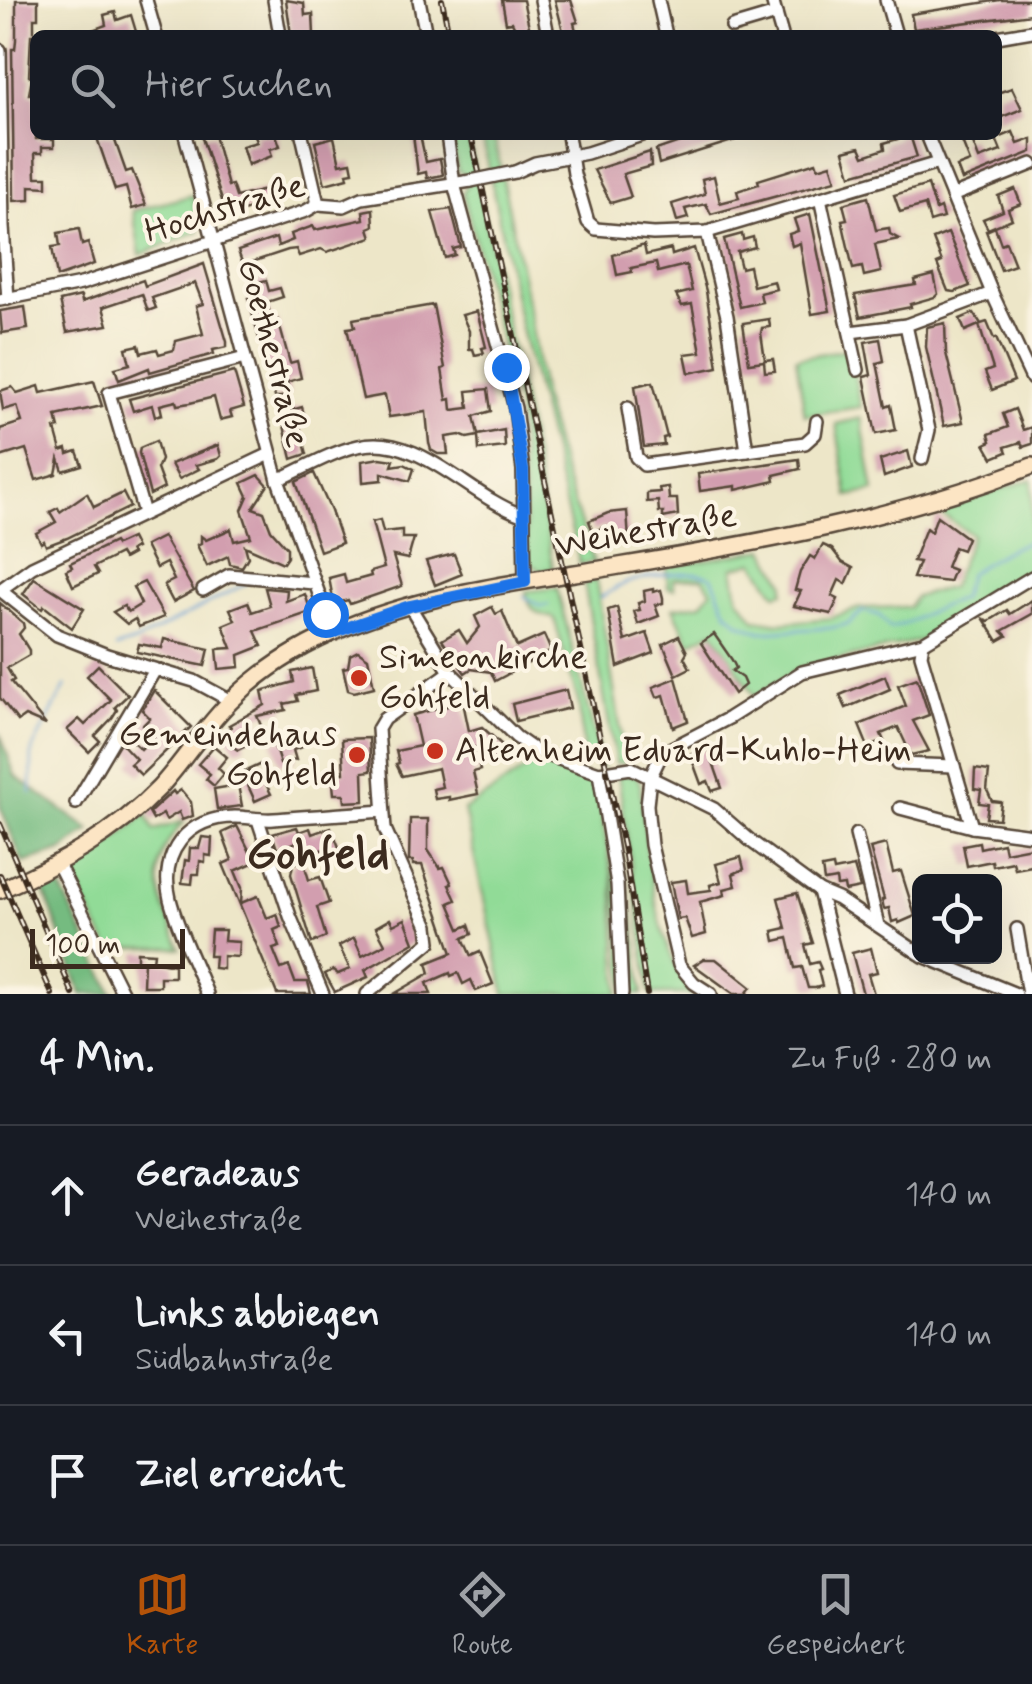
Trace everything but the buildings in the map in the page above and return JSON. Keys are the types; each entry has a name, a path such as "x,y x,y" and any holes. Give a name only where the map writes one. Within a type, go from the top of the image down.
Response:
{"main road":[{"name":"Weihestraße","path":"0,890 58,864 99,839 158,789 230,701 289,656 332,633 410,606 827,527 1032,466"}],"street":[{"path":"146,0 155,30"},
{"path":"274,0 279,30"},
{"path":"419,0 425,30"},
{"path":"540,0 547,30"},
{"path":"658,0 665,30"},
{"path":"772,0 781,30"},
{"path":"886,0 895,30"},
{"path":"732,27 776,14"},
{"path":"1002,36 1032,32"},
{"path":"0,50 4,300"},
{"name":"Goethestraße","path":"186,140 270,454 332,633"},
{"path":"303,140 318,204"},
{"path":"448,140 454,184 515,408 523,470 525,582"},
{"path":"568,140 588,222 596,229 653,234 707,232 938,163"},
{"name":"Hochstraße","path":"4,300 81,284 318,204 344,206 362,198 515,172 535,162 587,153 627,140"},
{"path":"929,140 1032,379"},
{"path":"952,196 1032,164"},
{"path":"820,198 858,370"},
{"path":"707,232 726,316 747,451"},
{"path":"850,332 906,325 992,293"},
{"path":"906,325 929,430 922,459"},
{"path":"144,513 109,393 244,358"},
{"path":"628,408 636,457 644,465 805,443 814,434 817,422"},
{"path":"278,480 358,446 390,445 423,458 522,516"},
{"path":"230,701 194,681 57,635 0,590 32,567 270,454"},
{"path":"203,590 229,575 313,583"},
{"path":"711,994 694,982 680,964 651,845 647,804 650,778 662,753 802,672 923,643 1032,577"},
{"path":"410,606 450,672 536,752 599,773 631,768 714,809 819,891 912,950"},
{"path":"923,643 920,655 972,826"},
{"path":"76,803 156,670"},
{"path":"367,994 430,942 428,926 392,848 382,811 378,729 384,719 450,672"},
{"path":"897,764 954,766"},
{"path":"599,773 617,884 622,994"},
{"path":"900,808 972,826 1032,835"},
{"path":"207,994 170,900 168,873 172,848 195,826 212,820 382,811"},
{"path":"258,820 290,916 323,994"},
{"path":"856,834 878,925"},
{"path":"58,864 123,994"},
{"path":"819,891 845,994"},
{"path":"1017,928 1028,994"},
{"path":"941,964 1016,994"}],"green space":[{"path":"452,140 469,140 534,455 553,568 540,571 528,561 518,408 463,193 467,185 464,174 458,171"},
{"path":"483,140 495,140 543,399 594,562 580,564 520,324"},
{"path":"193,195 199,231 140,255 133,211"},
{"path":"849,349 861,407 805,415 796,358"},
{"path":"861,418 874,491 848,496 836,424"},
{"path":"1032,479 1032,570 923,640 800,668 755,697 713,631 690,643 673,608 701,604 711,591 703,578 674,579 674,589 668,588 666,567 765,549 785,583 784,592 776,594 754,562 733,568 738,597 755,619 780,623 830,618 860,608 909,607 915,597 951,587 972,535 935,510"},
{"path":"596,580 626,762 616,764 584,583"},
{"path":"557,588 603,767 584,759 579,705 554,618 534,610 526,591"},
{"path":"0,733 15,776 90,830 62,851 23,863 0,806"},
{"path":"540,760 596,779 613,884 619,994 505,994 464,810"},
{"path":"618,775 636,775 640,783 649,864 662,928 683,979 697,994 650,994"},
{"path":"605,777 635,928 643,994 625,994"},
{"path":"146,814 154,830 185,821 171,837 159,867 162,897 180,948 108,947 68,868 112,843"},
{"path":"55,876 113,994 82,994 40,880"}],"waterway":[{"path":"601,597 642,579 704,574 712,577 727,612 739,623 761,632 831,628 848,624 863,611 879,615 890,628 961,599 969,573 1032,541"},
{"path":"116,648 135,642 247,583"},
{"path":"524,596 540,606 548,605"},
{"path":"31,793 32,750 66,685"}],"railway":[{"path":"442,0 448,30"},
{"path":"472,140 625,855 647,994"},
{"path":"0,824 73,994"},
{"path":"0,875 52,994"}],"place":[{"name":"Simeonkirche Gohfeld","path":"359,678"},
{"name":"Altenheim Eduard-Kuhlo-Heim","path":"435,751"},
{"name":"Gemeindehaus Gohfeld","path":"357,755"}],"district":[{"name":"Gohfeld","path":"318,855"}],"route":[{"path":"325,614 332,633 410,606 525,582 523,470 506,367"}]}
